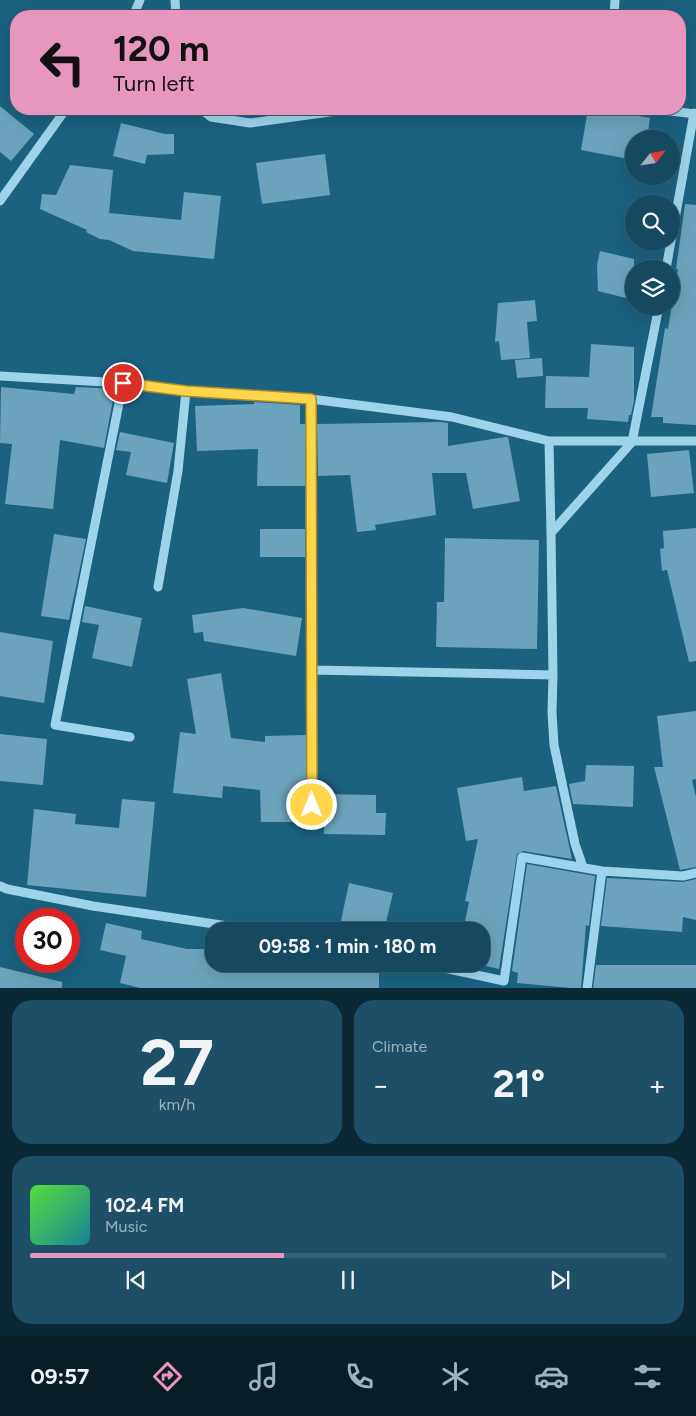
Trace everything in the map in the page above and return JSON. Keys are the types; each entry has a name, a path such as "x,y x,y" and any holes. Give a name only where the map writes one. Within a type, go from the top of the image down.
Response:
{"street":[{"path":"668,260 695,113"},
{"path":"0,201 62,115"},
{"path":"208,115 250,123 308,115"},
{"path":"551,532 632,442 657,315"},
{"path":"0,376 123,383 186,391 311,399 452,417 549,441 696,442"},
{"path":"123,383 55,725 130,737"},
{"path":"158,587 178,471 186,391"},
{"path":"311,399 312,824"},
{"path":"549,441 554,746 574,844 583,867"},
{"path":"312,670 552,675"},
{"path":"463,972 504,981 522,857 602,871 683,876 696,873"},
{"path":"587,988 602,871"},
{"path":"0,886 7,890 93,906 205,923"}],"building":[{"path":"0,106 34,134 11,161 0,152"},
{"path":"587,115 633,115 650,118 648,130 625,130 625,158 581,150"},
{"path":"121,123 165,134 174,134 174,154 147,155 145,164 113,156"},
{"path":"325,154 330,195 262,204 256,163"},
{"path":"70,165 113,170 109,213 181,220 184,192 221,196 214,259 133,251 109,240 100,239 86,232 87,230 40,209 42,194 56,195"},
{"path":"685,204 696,205 696,425 663,423 663,417 651,417 665,328 668,329 670,315 680,315 680,260 677,260"},
{"path":"600,251 634,259 625,260 625,298 598,291 597,265"},
{"path":"535,300 537,321 527,322 530,358 501,360 499,341 495,342 498,303"},
{"path":"591,344 634,347 634,401 628,422 587,419 588,408 545,408 546,376 589,377"},
{"path":"542,358 543,376 517,378 515,360"},
{"path":"1,387 74,394 76,387 115,389 104,448 60,440 53,509 5,504 12,444 0,443"},
{"path":"254,402 300,405 300,424 305,424 305,486 257,486 258,449 197,451 195,406 254,404"},
{"path":"448,423 448,446 508,437 520,501 473,509 466,473 432,473 436,515 375,525 376,530 357,532 350,475 318,476 317,424"},
{"path":"120,432 174,443 167,483 126,475 131,452 116,450"},
{"path":"689,450 694,493 651,497 647,454"},
{"path":"696,528 696,661 689,662 667,570 662,571 660,549 664,548 663,531"},
{"path":"260,529 305,529 305,557 260,557"},
{"path":"54,534 86,539 69,620 41,616"},
{"path":"445,538 539,540 537,649 436,647 437,602 444,602"},
{"path":"85,606 142,618 132,667 92,658 99,625 82,622"},
{"path":"243,608 302,618 296,656 204,641 203,632 194,633 192,615"},
{"path":"0,632 53,641 44,703 0,696"},
{"path":"221,673 231,738 265,742 265,736 306,735 306,822 261,822 260,790 223,786 222,798 173,793 180,732 196,734 187,679"},
{"path":"696,711 696,779 692,780 696,797 696,867 680,870 654,767 663,767 657,716"},
{"path":"0,734 47,739 43,785 0,781"},
{"path":"586,765 634,766 633,807 573,804 569,784 585,781"},
{"path":"522,777 524,791 556,786 572,859 523,851 517,854 499,969 490,967 490,922 465,922 469,902 465,901 478,839 466,841 457,788"},
{"path":"318,794 376,795 376,813 386,813 385,835 324,834 324,822 318,822"},
{"path":"122,799 155,802 146,897 27,885 34,809 76,814 75,824 119,828"},
{"path":"527,864 595,876 589,926 586,925 581,988 517,983 518,973 512,971"},
{"path":"607,878 683,882 696,879 696,920 683,917 682,932 601,926"},
{"path":"349,883 393,893 386,922 341,922"},
{"path":"106,923 142,931 141,939 187,949 205,949 205,972 379,972 379,988 140,988 120,983 126,956 100,950"},
{"path":"596,965 696,965 696,988 593,988"},
{"path":"0,967 15,971 15,973 25,973 62,982 62,988 0,988"}],"route":[{"path":"123,383 186,391 311,399 312,805"}]}
